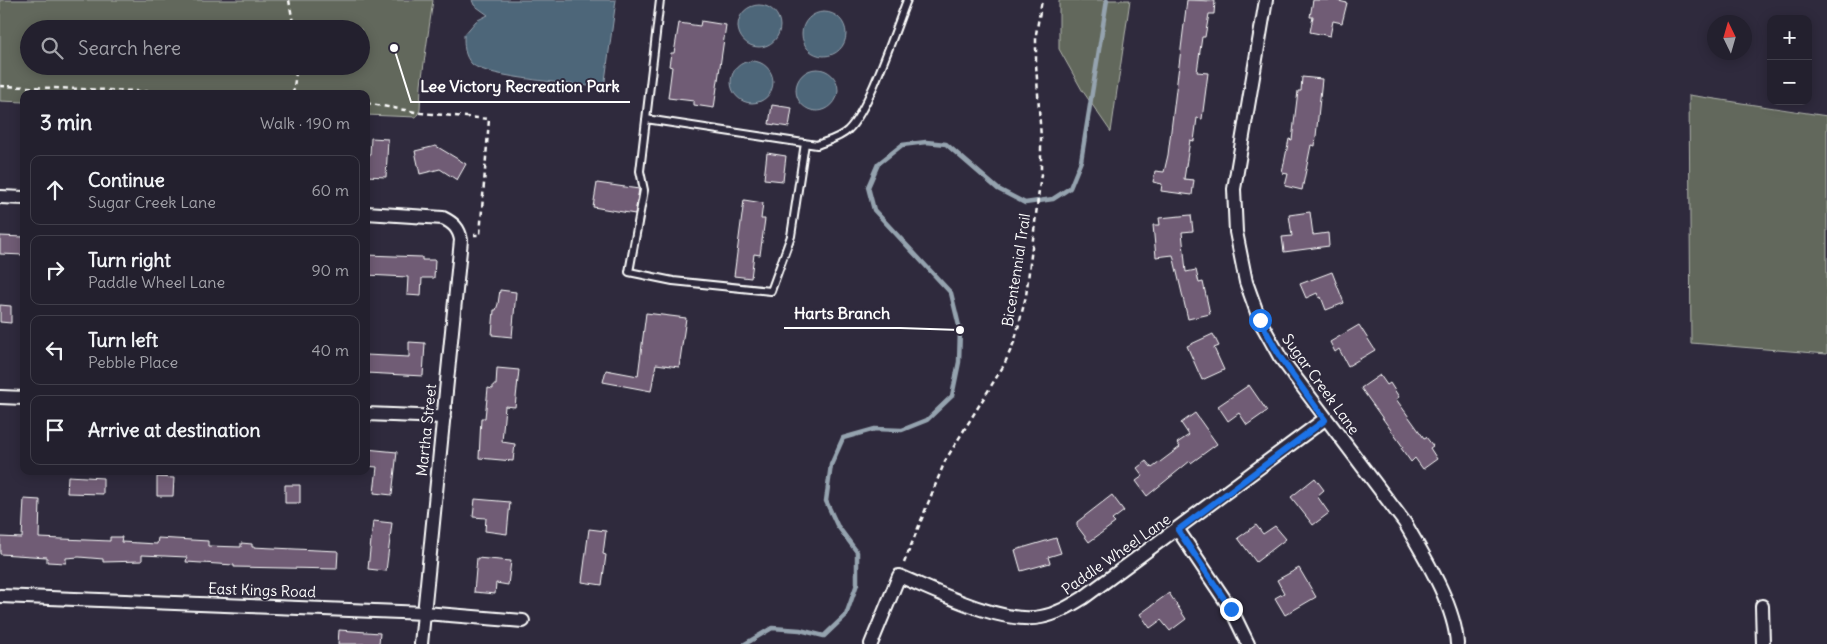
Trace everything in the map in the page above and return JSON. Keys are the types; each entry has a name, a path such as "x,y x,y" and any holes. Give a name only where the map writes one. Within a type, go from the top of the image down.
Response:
{"street":[{"name":"Sugar Creek Lane","path":"1266,0 1234,189 1236,232 1246,282 1260,320 1280,357 1325,420 1405,523 1443,597 1452,620 1457,644"},
{"path":"0,197 20,198"},
{"path":"370,213 432,216 452,222 460,234"},
{"name":"Martha Street","path":"421,644 461,245 460,234"},
{"path":"0,397 20,398"},
{"path":"370,414 444,417"},
{"name":"Paddle Wheel Lane","path":"899,576 985,610 1024,619 1040,618 1056,613 1083,598 1178,530 1325,420"},
{"path":"1178,530 1231,609 1248,644"},
{"path":"872,644 899,576"},
{"name":"East Kings Road","path":"0,596 425,613 523,621"},
{"path":"1762,606 1763,644"}],"lane":[{"path":"660,0 640,171 644,190 629,272 673,281 771,291 791,236 805,143"},
{"path":"646,119 817,145 833,139 848,130 861,112 907,0"}],"path":[{"path":"288,0 292,20"},
{"name":"Bicentennial Trail","path":"899,576 945,461 1004,365 1015,340 1026,296 1041,174 1036,34 1042,0"},
{"path":"293,90 295,75"},
{"path":"0,86 108,90"},
{"path":"370,104 421,113 490,119 480,235 460,234"}],"green space":[{"path":"0,0 433,0 421,84 420,110 416,117 370,115 370,90 20,90 20,102 0,101"},
{"path":"1059,0 1130,0 1111,132 1082,90 1059,49"},
{"path":"1689,95 1827,116 1827,354 1691,343"}],"water":[{"path":"472,0 616,0 604,88 514,77 481,69 472,64 466,54 464,35 476,21 488,15 474,5"},
{"path":"763,5 771,8 777,14 780,26 777,38 771,44 755,47 747,44 741,38 738,22 741,14 747,8"},
{"path":"824,12 836,16 842,22 846,34 842,46 836,52 824,56 812,52 806,46 802,34 806,22 812,16"},
{"path":"756,61 764,64 770,70 773,82 770,94 764,100 748,103 740,100 734,94 731,78 734,70 740,64"},
{"path":"821,69 829,72 835,78 838,90 835,102 829,108 813,111 805,108 799,102 796,86 799,78 805,72"}],"building":[{"path":"1187,0 1215,1 1214,14 1209,14 1205,37 1202,37 1197,72 1208,73 1202,119 1197,118 1194,141 1190,140 1184,179 1194,180 1192,195 1161,191 1162,184 1153,182 1155,171 1164,172 1168,155"},
{"path":"1313,0 1335,0 1347,3 1342,23 1333,21 1330,36 1310,32 1313,17 1310,17"},
{"path":"701,21 726,25 714,108 694,105 694,101 668,98 672,67 669,66 671,53 674,53 679,23 700,26"},
{"path":"1302,77 1322,79 1315,146 1311,145 1302,190 1285,186 1288,174 1282,173 1289,139 1292,140 1298,91 1301,91"},
{"path":"772,105 792,108 789,127 769,124"},
{"path":"371,138 388,139 386,177 370,176"},
{"path":"436,146 466,164 457,180 440,169 420,174 415,151"},
{"path":"767,153 786,156 783,181 764,179"},
{"path":"597,183 639,189 635,214 593,207"},
{"path":"744,200 763,203 761,219 765,219 760,255 754,254 751,278 734,276"},
{"path":"1310,212 1313,235 1328,233 1329,246 1284,252 1282,237 1292,236 1289,215"},
{"path":"1191,215 1193,231 1182,232 1186,272 1196,270 1199,283 1203,282 1210,314 1188,319 1173,255 1156,257 1153,225 1160,225 1159,218"},
{"path":"0,236 20,237 20,255 0,254"},
{"path":"370,255 422,257 422,260 435,260 434,278 422,278 421,296 407,295 408,277 370,275"},
{"path":"1332,272 1344,303 1326,310 1321,297 1319,298 1317,293 1306,298 1300,284"},
{"path":"500,290 516,292 512,337 492,335 494,310 496,310 498,304"},
{"path":"0,305 11,306 11,323 0,322"},
{"path":"646,313 686,318 679,367 656,364 651,391 603,382 606,370 638,376"},
{"path":"1359,325 1375,350 1348,366 1339,349 1335,352 1330,342"},
{"path":"1213,334 1219,346 1214,348 1224,370 1202,380 1187,346"},
{"path":"409,342 425,343 423,376 370,373 370,355 409,357"},
{"path":"497,368 519,370 515,407 505,406 502,442 515,444 513,461 479,458 481,418 485,418 488,388 493,389 493,385 496,385"},
{"path":"1380,375 1387,385 1390,383 1399,397 1396,399 1424,438 1426,437 1433,446 1430,448 1437,459 1423,469 1415,458 1411,462 1401,448 1403,447 1361,388"},
{"path":"1249,385 1267,411 1247,425 1239,413 1228,421 1218,406"},
{"path":"1195,413 1217,444 1191,463 1190,461 1147,496 1136,481 1143,476 1137,468 1146,461 1152,468 1180,447 1177,443 1189,435 1181,423"},
{"path":"370,449 397,452 392,495 374,493 377,467 370,466"},
{"path":"68,476 103,478 103,494 67,493"},
{"path":"157,477 174,478 173,496 157,496"},
{"path":"1315,478 1324,490 1317,496 1329,513 1313,525 1291,497"},
{"path":"285,485 300,485 300,503 285,503"},
{"path":"1112,495 1124,511 1112,520 1115,523 1089,542 1077,526 1077,522"},
{"path":"24,499 40,500 39,538 110,541 110,537 122,537 121,542 157,544 158,538 208,541 208,546 241,547 241,543 252,544 252,547 338,551 337,569 234,567 234,565 186,562 187,557 142,555 142,561 103,562 103,559 79,557 66,558 66,563 47,562 47,557 0,554 0,537 22,538"},
{"path":"475,499 510,502 507,534 485,531 486,518 473,517"},
{"path":"373,521 392,523 386,571 368,569"},
{"path":"1256,525 1263,534 1275,526 1286,539 1256,562 1238,538"},
{"path":"589,529 606,531 603,554 606,555 602,585 582,582"},
{"path":"1056,538 1061,553 1048,557 1050,563 1021,571 1015,550"},
{"path":"477,558 511,561 508,585 496,583 495,594 474,592"},
{"path":"1299,568 1316,597 1285,615 1275,598 1284,593 1277,580"},
{"path":"1169,593 1186,619 1170,631 1161,620 1150,628 1140,614"},
{"path":"339,630 380,633 379,644 338,644"}],"waterway":[{"path":"745,644 772,628 800,630 824,636 846,615 857,584 857,552 837,525 826,501 831,465 843,438 875,429 902,430 927,420 952,396 959,362 960,330 951,293 874,210 868,187 878,164 902,145 926,142 946,144 998,189 1025,203 1053,199 1070,188 1081,161 1107,0"}],"place":[{"name":"Lee Victory Recreation Park","path":"394,48"},
{"name":"Harts Branch","path":"960,330"}],"route":[{"path":"1231,609 1178,530 1325,420 1280,357 1260,320"}]}
